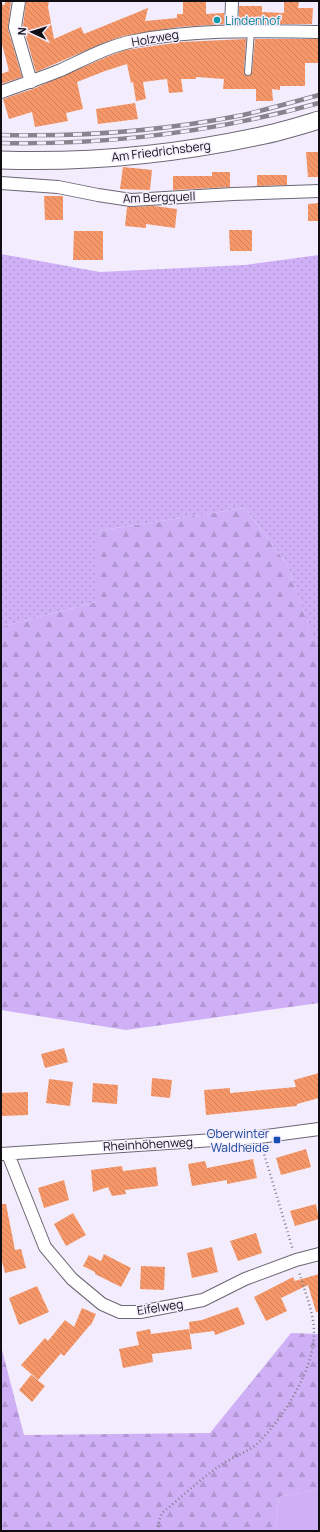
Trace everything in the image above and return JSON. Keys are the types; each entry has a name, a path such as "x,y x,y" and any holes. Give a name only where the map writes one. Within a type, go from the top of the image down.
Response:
{"street":[{"path":"19,1 15,27 31,82"},
{"path":"231,31 232,1"},
{"name":"Holzweg","path":"1,92 31,82 96,53 133,41 184,33 231,31 319,32"},
{"name":"Am Friedrichsberg","path":"1,160 97,158 163,152 214,145 261,136 319,120"},
{"name":"Am Bergquell","path":"1,183 58,187 131,200 226,194 319,192"},
{"name":"Rheinhöhenweg","path":"4,1154 259,1137 319,1129"},
{"name":"Eifelweg","path":"4,1154 45,1247 72,1279 102,1304 120,1312 140,1312 203,1300 245,1279 296,1260 319,1254"}],"lane":[{"path":"248,72 251,31"}],"path":[{"path":"158,1531 162,1513 220,1466 260,1441 277,1420 302,1382 308,1364 314,1332 313,1323 296,1260 259,1137"}],"green space":[{"path":"1,254 100,272 245,265 319,255 319,648 317,649 287,564 245,508 96,531 96,602 1,627"},
{"path":"245,508 287,564 317,648 319,648 319,1003 126,1030 1,1010 1,627 96,602 96,531"},
{"path":"291,1333 319,1334 319,1489 279,1497 275,1531 1,1531 1,1346 24,1435 210,1433"},
{"path":"319,1489 319,1531 275,1531 279,1497"}],"building":[{"path":"5,1 11,1 8,29 22,77 1,84 1,74 9,71 1,40 1,4 5,5"},
{"path":"26,1 49,1 48,7 54,39 81,27 84,34 148,8 145,21 177,18 177,14 183,14 183,1 206,1 206,14 224,13 224,24 179,27 123,36 36,72 23,26"},
{"path":"284,1 299,1 298,8 313,8 312,24 239,24 239,6 262,6 262,12 284,13"},
{"path":"246,39 244,74 247,76 250,76 252,72 255,39 319,39 319,63 305,63 305,86 280,86 280,90 272,89 273,101 256,101 256,89 223,89 224,79 196,77 196,79 181,79 183,92 169,93 167,79 143,82 146,99 136,101 133,82 131,83 127,64 77,82 83,109 66,113 68,121 35,127 32,112 9,119 3,99 33,89 126,50 181,42"},
{"path":"135,103 138,119 98,124 96,109"},
{"path":"306,152 319,152 319,177 308,177"},
{"path":"123,167 152,170 150,190 120,189"},
{"path":"212,172 230,172 230,187 173,190 173,176 212,176"},
{"path":"257,175 287,175 287,185 257,186"},
{"path":"44,196 63,196 63,220 45,220"},
{"path":"319,203 319,221 308,221 308,204"},
{"path":"154,206 177,209 175,228 146,224 146,228 125,226 127,207"},
{"path":"229,230 252,230 252,251 230,251"},
{"path":"74,231 103,231 103,260 73,260"},
{"path":"64,1048 68,1062 45,1068 41,1054"},
{"path":"319,1073 319,1098 297,1104 297,1106 206,1115 204,1090 230,1088 230,1093 296,1087 294,1080"},
{"path":"152,1078 172,1080 170,1098 151,1096"},
{"path":"49,1079 73,1082 70,1106 46,1103"},
{"path":"93,1083 118,1085 117,1104 92,1102"},
{"path":"28,1092 28,1115 1,1116 1,1093"},
{"path":"306,1149 311,1167 281,1175 276,1158"},
{"path":"253,1159 257,1178 227,1184 227,1180 192,1186 188,1164 205,1161 207,1168"},
{"path":"122,1166 123,1171 156,1167 158,1186 125,1190 126,1194 112,1196 108,1187 93,1192 91,1170"},
{"path":"64,1180 69,1200 44,1208 38,1188"},
{"path":"1,1204 6,1204 15,1250 21,1249 26,1268 5,1273 1,1257"},
{"path":"316,1204 319,1219 295,1226 290,1211"},
{"path":"73,1213 86,1235 66,1246 54,1224"},
{"path":"256,1233 262,1253 238,1261 230,1241"},
{"path":"212,1247 218,1272 192,1278 187,1253"},
{"path":"104,1254 131,1268 121,1287 83,1266 89,1255 101,1261"},
{"path":"141,1266 165,1267 164,1290 140,1289"},
{"path":"319,1274 319,1312 316,1312 308,1285 281,1298 287,1311 266,1321 254,1297 293,1277 295,1281"},
{"path":"37,1286 49,1312 19,1325 9,1298"},
{"path":"238,1307 245,1324 215,1335 214,1331 190,1334 189,1322 202,1320"},
{"path":"82,1308 96,1314 91,1325 64,1356 61,1354 63,1351 38,1380 21,1365 45,1338 48,1341 65,1320 74,1327"},
{"path":"150,1329 151,1334 189,1329 192,1349 152,1354 153,1362 123,1368 119,1349 139,1345 136,1332"},
{"path":"31,1375 45,1386 32,1402 19,1390"}],"railway":[{"path":"1,135 92,134 153,129 213,121 243,115 319,95"},
{"path":"1,143 82,142 162,135 240,122 319,103"}],"place":[{"name":"Lindenhof","path":"217,20"},
{"name":"Oberwinter Waldheide","path":"277,1140"}]}
